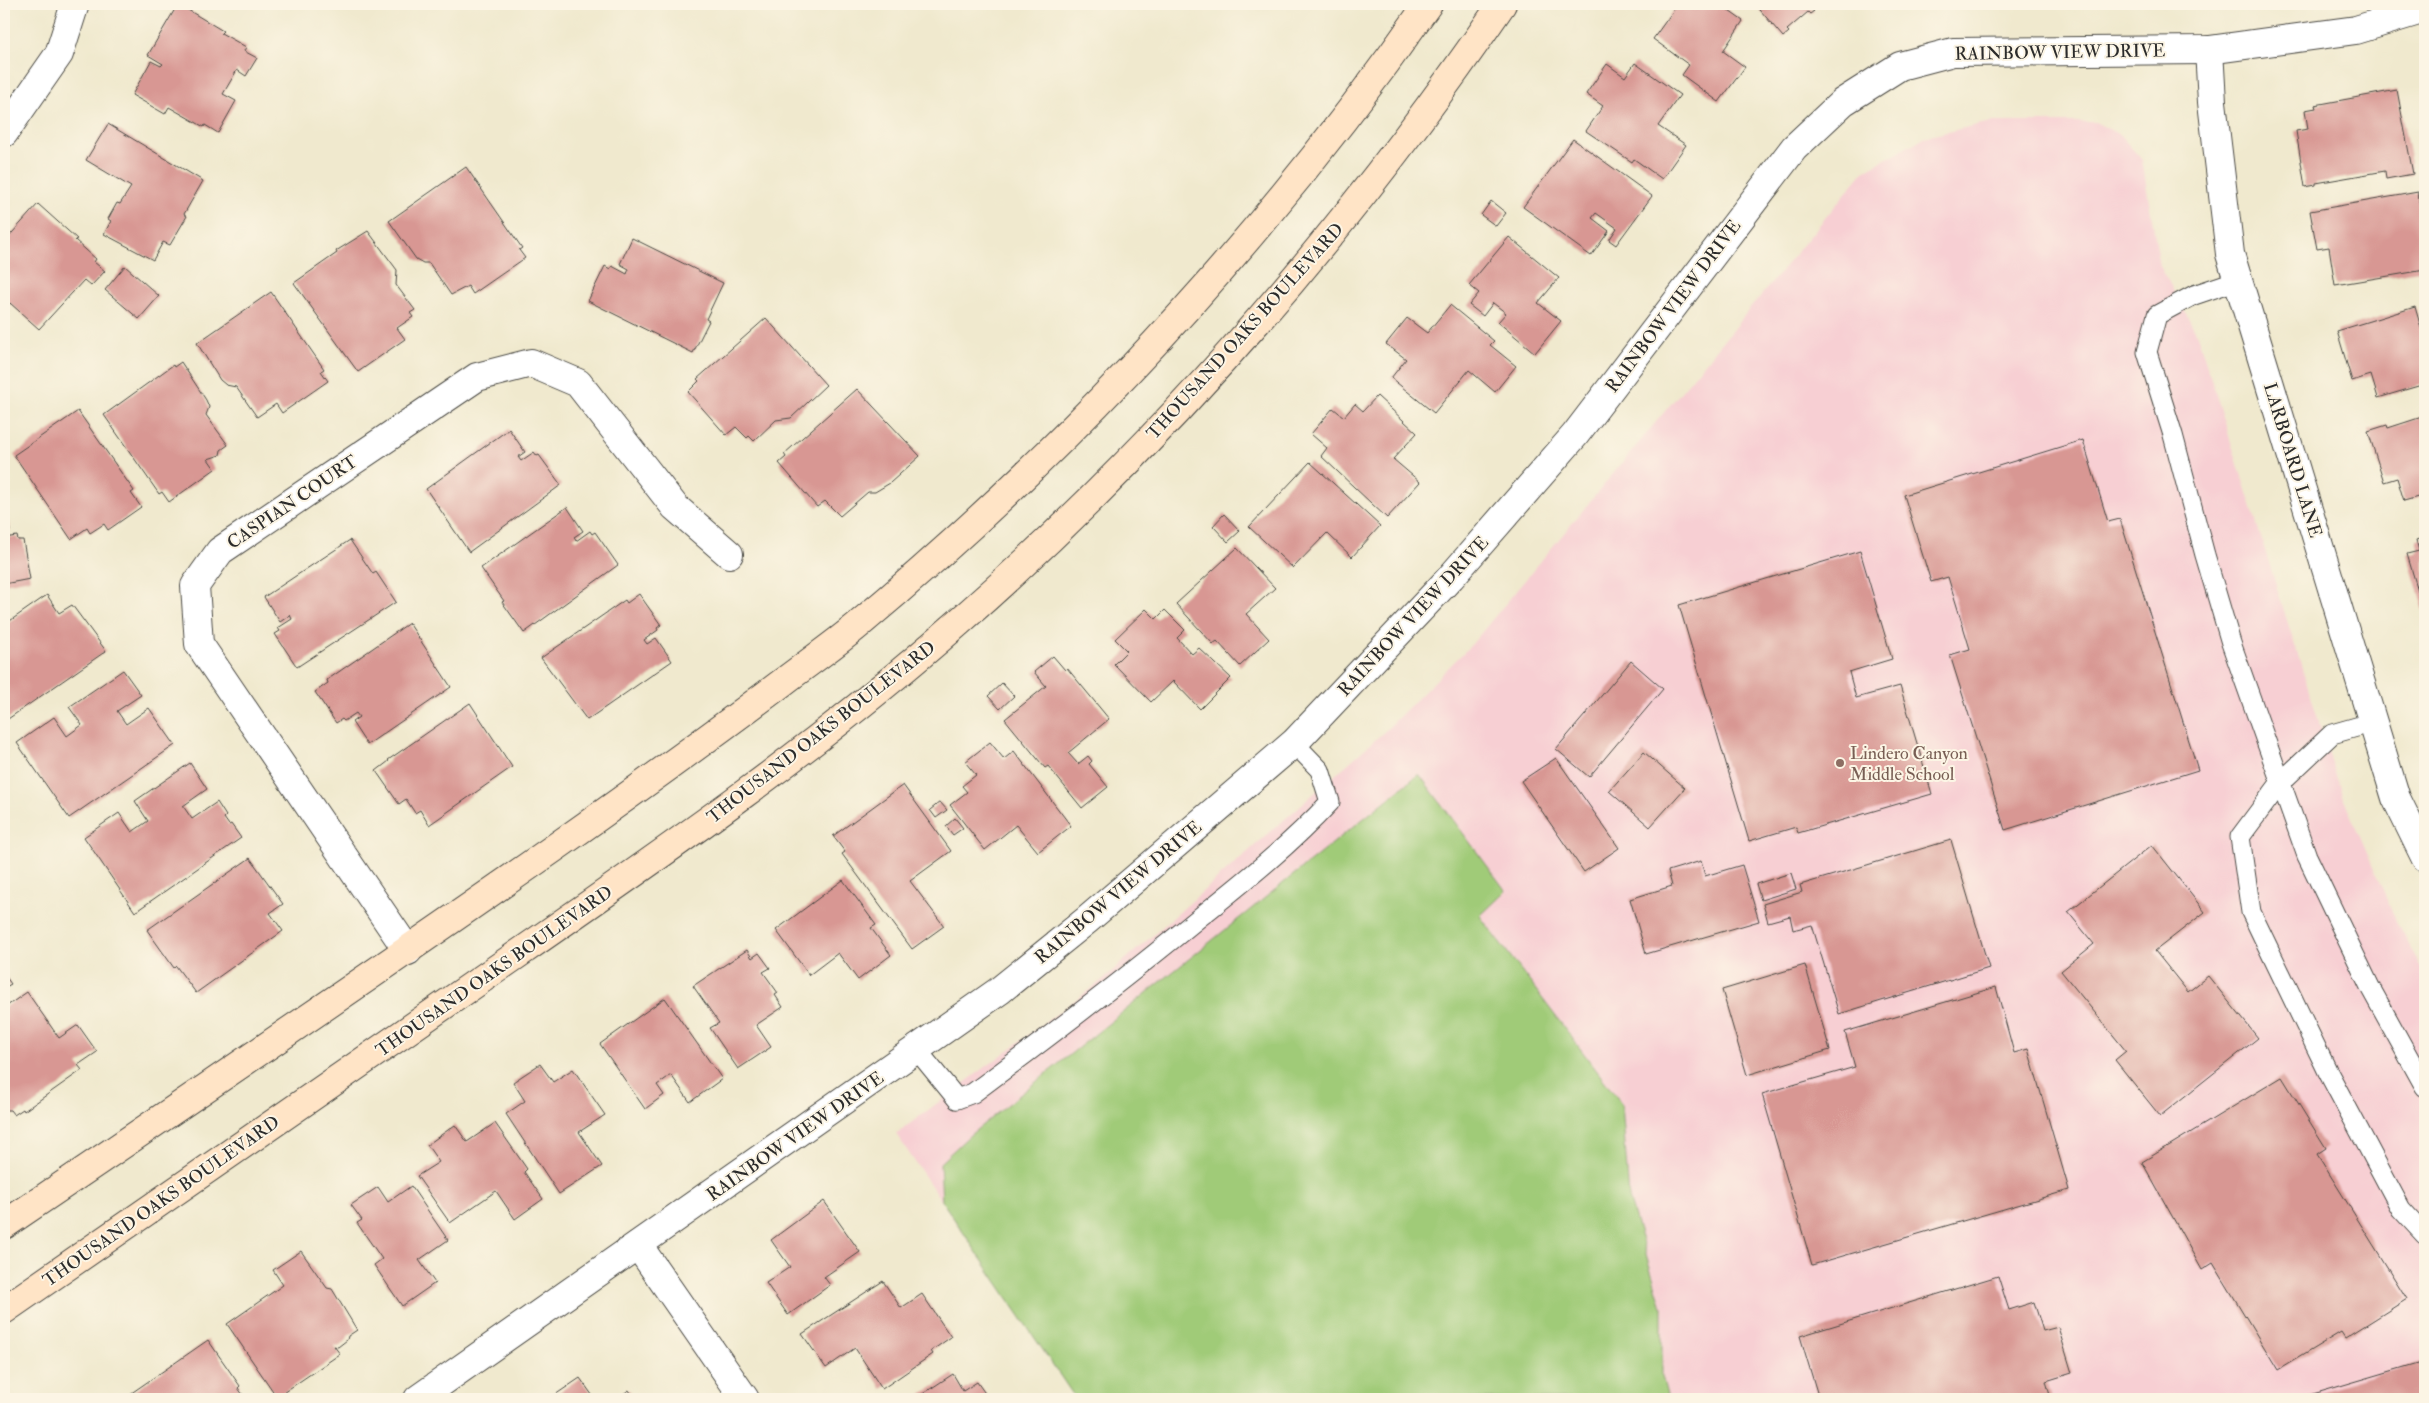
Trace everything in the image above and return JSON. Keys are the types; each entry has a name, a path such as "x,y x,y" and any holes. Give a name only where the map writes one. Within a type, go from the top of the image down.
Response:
{"main road":[{"path":"4,1225 408,951 700,745 856,626 1010,490 1146,352 1213,279 1318,153 1428,4"},
{"name":"THOUSAND OAKS BOULEVARD","path":"4,1310 706,823 839,720 958,623 1091,500 1204,384 1352,211 1441,94 1502,4"}],"street":[{"path":"4,133 59,54 75,4"},
{"name":"RAINBOW VIEW DRIVE","path":"418,1399 999,992 1294,743 1451,577 1575,435 1794,148 1843,102 1900,66 1953,52 2209,50 2356,30 2425,9"},
{"name":"LARBOARD LANE","path":"2209,50 2212,102 2230,254 2396,798 2425,857"},
{"name":"CASPIAN COURT","path":"408,951 199,644 195,586 220,551 477,377 531,363 578,382 675,507 729,554"},
{"path":"638,1245 745,1399"}],"lane":[{"path":"2238,280 2194,295 2157,315 2147,352 2173,434 2204,555 2231,643 2307,856 2371,989 2425,1087"},
{"path":"2374,722 2332,734 2281,782 2240,837 2251,912 2328,1072 2401,1209 2425,1235"},
{"path":"917,1050 957,1099 973,1093 1117,986 1226,896 1310,823 1330,802 1320,770 1294,743"}],"shaded area":[{"name":"Lindero Canyon Middle School","path":"1991,122 2095,122 2120,135 2142,160 2160,266 2197,334 2342,795 2396,921 2425,976 2425,1399 1076,1399 896,1134 1101,981 1385,731 1472,644 1864,171 1925,137"}],"green space":[{"path":"1419,774 1506,891 1480,916 1622,1104 1629,1198 1662,1307 1662,1376 1668,1399 1076,1399 942,1201 940,1163 970,1135"}],"building":[{"path":"178,4 223,31 221,33 246,47 244,51 257,58 246,76 237,70 223,94 236,101 218,133 169,107 165,114 132,95 151,61 161,66 163,64 148,55"},
{"path":"1678,4 1719,4 1743,21 1723,51 1745,67 1719,102 1682,75 1689,65 1653,39"},
{"path":"1755,4 1804,4 1814,11 1810,14 1808,12 1787,30 1789,32 1783,37"},
{"path":"1635,63 1680,95 1658,126 1686,145 1662,179 1634,159 1632,162 1586,131 1603,106 1586,94 1607,64 1625,77"},
{"path":"2397,90 2413,174 2386,179 2385,171 2316,183 2316,185 2305,187 2296,131 2308,129 2305,110 2316,108 2315,105"},
{"path":"108,124 203,181 184,214 187,216 170,245 163,242 153,260 104,234 111,221 108,219 117,203 120,204 131,187 86,160"},
{"path":"1573,139 1652,196 1616,245 1609,240 1617,228 1596,213 1592,218 1609,231 1591,256 1523,207"},
{"path":"466,167 522,248 519,250 525,258 473,294 468,286 451,295 429,263 423,263 416,259 389,221"},
{"path":"2418,192 2420,208 2425,207 2425,270 2335,285 2329,247 2317,249 2310,211"},
{"path":"1491,201 1506,213 1496,226 1481,215"},
{"path":"38,204 77,239 75,240 96,259 94,262 105,271 91,286 84,280 39,329 10,303 4,310 4,242"},
{"path":"368,231 397,270 396,285 415,310 410,313 413,317 397,328 405,339 358,372 294,283 337,253 336,251"},
{"path":"1509,237 1559,278 1538,303 1561,321 1535,353 1498,322 1506,313 1493,303 1483,316 1469,305 1479,293 1469,285"},
{"path":"632,238 723,283 706,319 709,321 693,353 588,301 605,266 610,269 612,266 627,274 629,269 620,264"},
{"path":"125,266 159,296 139,319 105,290"},
{"path":"271,292 324,369 321,371 328,381 282,413 276,404 257,417 236,387 226,385 220,380 197,343"},
{"path":"1450,305 1494,341 1490,345 1516,366 1495,392 1469,370 1434,413 1391,378 1406,359 1386,344 1407,318 1427,333"},
{"path":"2415,307 2422,331 2425,330 2425,384 2378,398 2371,375 2352,381 2337,331"},
{"path":"766,318 826,385 791,418 776,420 754,441 749,436 747,438 736,427 726,435 688,392 699,381 697,379"},
{"path":"181,362 206,400 209,407 206,415 228,445 221,450 220,455 208,459 215,469 169,502 162,492 159,494 104,415 173,365 174,367"},
{"path":"857,389 920,456 890,483 875,492 868,492 840,516 825,501 817,507 779,463 786,457 784,454"},
{"path":"1377,396 1417,433 1393,459 1420,482 1387,518 1321,456 1327,448 1311,434 1333,408 1344,417 1355,404 1363,411"},
{"path":"78,411 134,491 131,493 141,507 108,530 104,524 90,533 87,528 71,539 14,455"},
{"path":"2425,416 2425,495 2404,501 2397,478 2384,482 2368,431 2387,425 2388,428"},
{"path":"509,429 525,452 518,457 521,461 534,452 537,456 539,455 561,485 469,552 426,489"},
{"path":"2083,440 2108,522 2120,519 2198,770 2005,830 1950,655 1970,649 1948,577 1931,582 1904,495"},
{"path":"1310,462 1380,526 1352,557 1327,533 1293,568 1249,527"},
{"path":"4,504 10,531 4,532"},
{"path":"567,507 583,531 574,537 576,541 590,531 592,534 595,532 618,565 524,633 481,568"},
{"path":"1224,514 1240,531 1228,542 1213,526"},
{"path":"17,536 18,540 23,540 30,579 4,584 4,538"},
{"path":"2425,537 2425,614 2407,554 2419,551 2416,540"},
{"path":"350,540 373,574 376,572 396,602 297,667 275,634 280,631 278,628 292,619 290,615 280,622 264,597"},
{"path":"1237,548 1275,588 1246,614 1269,639 1240,666 1217,641 1213,644 1176,604"},
{"path":"1860,551 1892,659 1849,672 1856,698 1900,686 1932,794 1798,833 1796,827 1749,841 1679,605"},
{"path":"639,594 661,625 657,628 658,630 644,640 647,644 656,638 672,661 587,720 541,658 625,600 627,603"},
{"path":"47,595 59,613 72,605 106,651 5,721 4,625"},
{"path":"1146,609 1156,619 1165,610 1185,630 1177,638 1192,654 1199,648 1231,678 1200,709 1173,681 1151,702 1114,664 1127,651 1115,639"},
{"path":"409,623 451,687 367,745 352,722 359,717 356,713 344,721 342,719 336,723 315,692 328,683 327,680"},
{"path":"1053,656 1065,670 1067,668 1109,719 1068,753 1078,764 1088,756 1092,761 1089,764 1108,787 1082,808 1048,766 1045,768 1005,719 1046,686 1034,672"},
{"path":"1631,661 1663,689 1589,777 1556,749"},
{"path":"123,670 141,695 117,711 126,724 149,708 175,745 69,818 17,743 54,717 67,736 82,725 69,707"},
{"path":"1002,683 1014,696 1000,709 988,696"},
{"path":"470,703 512,767 429,825 420,810 415,813 406,799 399,804 376,771 388,760"},
{"path":"990,742 1004,759 1014,751 1071,826 1038,852 1016,825 985,850 950,805 967,792 962,786 976,775 965,762"},
{"path":"1644,752 1685,788 1650,827 1609,791"},
{"path":"1556,758 1619,848 1584,872 1521,781"},
{"path":"190,763 207,789 183,806 192,819 217,802 226,816 224,818 241,838 135,912 84,837 119,813 132,832 148,821 135,801"},
{"path":"903,785 951,851 910,881 944,926 912,949 842,854 845,852 833,836"},
{"path":"940,802 947,810 936,818 930,810"},
{"path":"955,818 963,828 953,835 946,826"},
{"path":"1951,840 1989,968 1839,1014 1812,925 1793,930 1790,916 1768,922 1763,904 1802,892 1800,885"},
{"path":"2152,845 2205,912 2155,951 2188,992 2208,976 2258,1038 2160,1116 2115,1060 2126,1051 2061,971 2094,944 2068,912"},
{"path":"250,858 283,904 270,913 283,931 196,993 176,966 174,968 147,930"},
{"path":"1701,861 1705,876 1742,865 1759,921 1646,954 1630,899 1672,886 1668,871"},
{"path":"1791,873 1796,889 1761,900 1756,884"},
{"path":"843,880 876,925 871,928 891,955 858,980 838,953 809,975 776,930"},
{"path":"747,950 752,958 759,953 770,968 763,972 778,993 775,995 783,1007 756,1025 771,1047 738,1069 710,1028 719,1023 693,986"},
{"path":"1805,965 1830,1050 1747,1075 1722,990"},
{"path":"4,974 11,984 4,988"},
{"path":"1996,987 2014,1053 2028,1049 2069,1190 1812,1265 1762,1094 1855,1067 1845,1032"},
{"path":"27,992 59,1038 78,1025 97,1052 78,1065 82,1070 24,1111 23,1109 14,1115 4,1107 4,1008"},
{"path":"665,998 722,1079 690,1102 671,1075 657,1085 664,1095 645,1109 600,1044"},
{"path":"540,1064 553,1082 573,1069 605,1115 579,1132 602,1166 559,1194 506,1114 525,1101 513,1082"},
{"path":"2282,1077 2326,1148 2317,1154 2407,1299 2345,1338 2341,1332 2278,1370 2213,1263 2202,1270 2142,1162"},
{"path":"495,1123 527,1169 524,1172 543,1199 515,1219 496,1191 450,1223 417,1176 439,1162 427,1145 455,1125 467,1142"},
{"path":"411,1186 448,1240 419,1260 435,1283 402,1306 374,1265 382,1259 357,1223 362,1220 351,1205 378,1187 388,1202"},
{"path":"824,1201 860,1252 824,1277 830,1285 788,1315 766,1283 790,1267 771,1240"},
{"path":"301,1251 327,1288 332,1289 357,1330 348,1336 347,1340 338,1347 334,1346 340,1354 277,1397 227,1324 283,1285 273,1270"},
{"path":"1998,1276 2009,1310 2034,1302 2043,1331 2058,1327 2072,1373 2046,1381 2051,1399 1819,1399 1800,1336"},
{"path":"883,1281 901,1308 922,1294 951,1337 931,1351 933,1354 882,1389 855,1348 826,1368 802,1334"},
{"path":"208,1340 240,1386 238,1388 246,1399 134,1399 130,1394"},
{"path":"2425,1361 2425,1399 2296,1399"},
{"path":"953,1374 963,1391 977,1382 989,1399 915,1399"},
{"path":"580,1378 595,1399 549,1399"},
{"path":"629,1390 635,1399 616,1399"}],"place":[{"name":"Lindero Canyon Middle School","path":"1840,763"}]}
